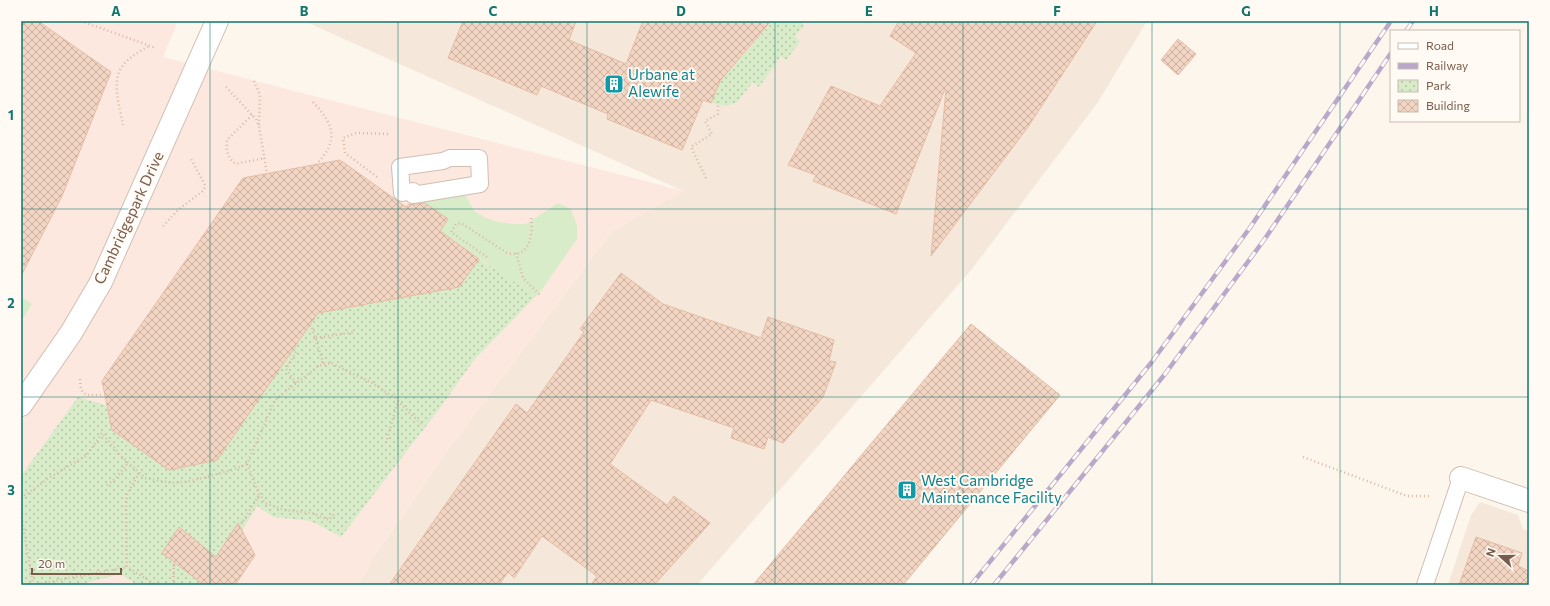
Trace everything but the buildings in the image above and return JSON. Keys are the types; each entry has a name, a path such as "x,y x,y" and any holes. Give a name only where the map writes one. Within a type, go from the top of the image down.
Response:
{"street":[{"name":"Cambridgepark Drive","path":"21,405 71,333 101,282 217,21"},
{"path":"1461,478 1529,501"}],"lane":[{"path":"450,158 479,158 480,184 413,195 413,192 402,193 400,167 443,161 450,158"},
{"path":"1425,585 1461,478"}],"path":[{"path":"81,21 156,48"},
{"path":"123,125 117,76 124,64 149,46"},
{"path":"254,81 260,95 259,126 267,174"},
{"path":"226,87 252,115 259,126"},
{"path":"313,102 322,112 329,124 331,135 330,144 326,153 316,165"},
{"path":"706,178 691,147 712,134 705,121 718,114 718,105"},
{"path":"252,115 227,140 228,155 230,160 236,164 265,158"},
{"path":"383,181 345,153 343,138 356,133 388,134"},
{"path":"163,226 179,209 204,190 205,185 191,159"},
{"path":"487,257 452,232 456,224 461,223 507,253 516,253 526,248 529,244 532,230 531,217"},
{"path":"516,253 523,278 541,296"},
{"path":"312,328 324,365"},
{"path":"316,338 354,332"},
{"path":"296,383 286,369 297,350"},
{"path":"21,498 52,476 87,455 102,433 128,463 144,478 171,483 191,481 232,470 247,464 275,400 318,366 331,363 374,384 398,401 421,424"},
{"path":"80,379 81,390 86,395 102,395"},
{"path":"386,443 398,401"},
{"path":"1303,457 1407,496 1429,496"},
{"path":"107,485 115,479 128,463"},
{"path":"247,464 265,503 284,510 312,513 329,520 334,514"},
{"path":"127,567 127,494 139,473"},
{"path":"237,530 260,495"},
{"path":"21,513 33,585 127,567 156,585"},
{"path":"173,585 174,562"}],"shaded area":[{"path":"21,21 178,21 163,57 684,191 612,231 442,458 372,560 359,585 21,585"},
{"path":"304,21 1147,21 1098,102 972,269 697,585 359,585 372,560 442,458 612,231 683,191"},
{"path":"1480,502 1518,515 1523,529 1529,531 1529,585 1448,585 1471,515"}],"green space":[{"path":"773,21 800,21 804,25 795,36 800,42 786,60 781,56 759,87 753,82 737,102 727,106 711,103 720,81"},
{"path":"465,194 474,211 486,218 513,224 526,224 558,203 571,209 577,226 577,239 541,291 535,297 440,231 448,219 413,195"},
{"path":"479,259 535,297 474,360 440,408 341,537 311,521 273,517 257,506 209,585 137,585 120,574 78,585 21,585 21,476 78,397 106,405 112,430 169,470 216,460 318,313 459,287"},
{"path":"21,297 32,304 21,321"}],"railway":[{"path":"971,585 1151,363 1249,229 1391,21"},
{"path":"1407,30 1413,21"},
{"path":"994,585 1165,374 1264,240 1390,54"}],"place":[{"name":"Urbane at Alewife","path":"614,84"},
{"name":"West Cambridge Maintenance Facility","path":"907,490"}]}
